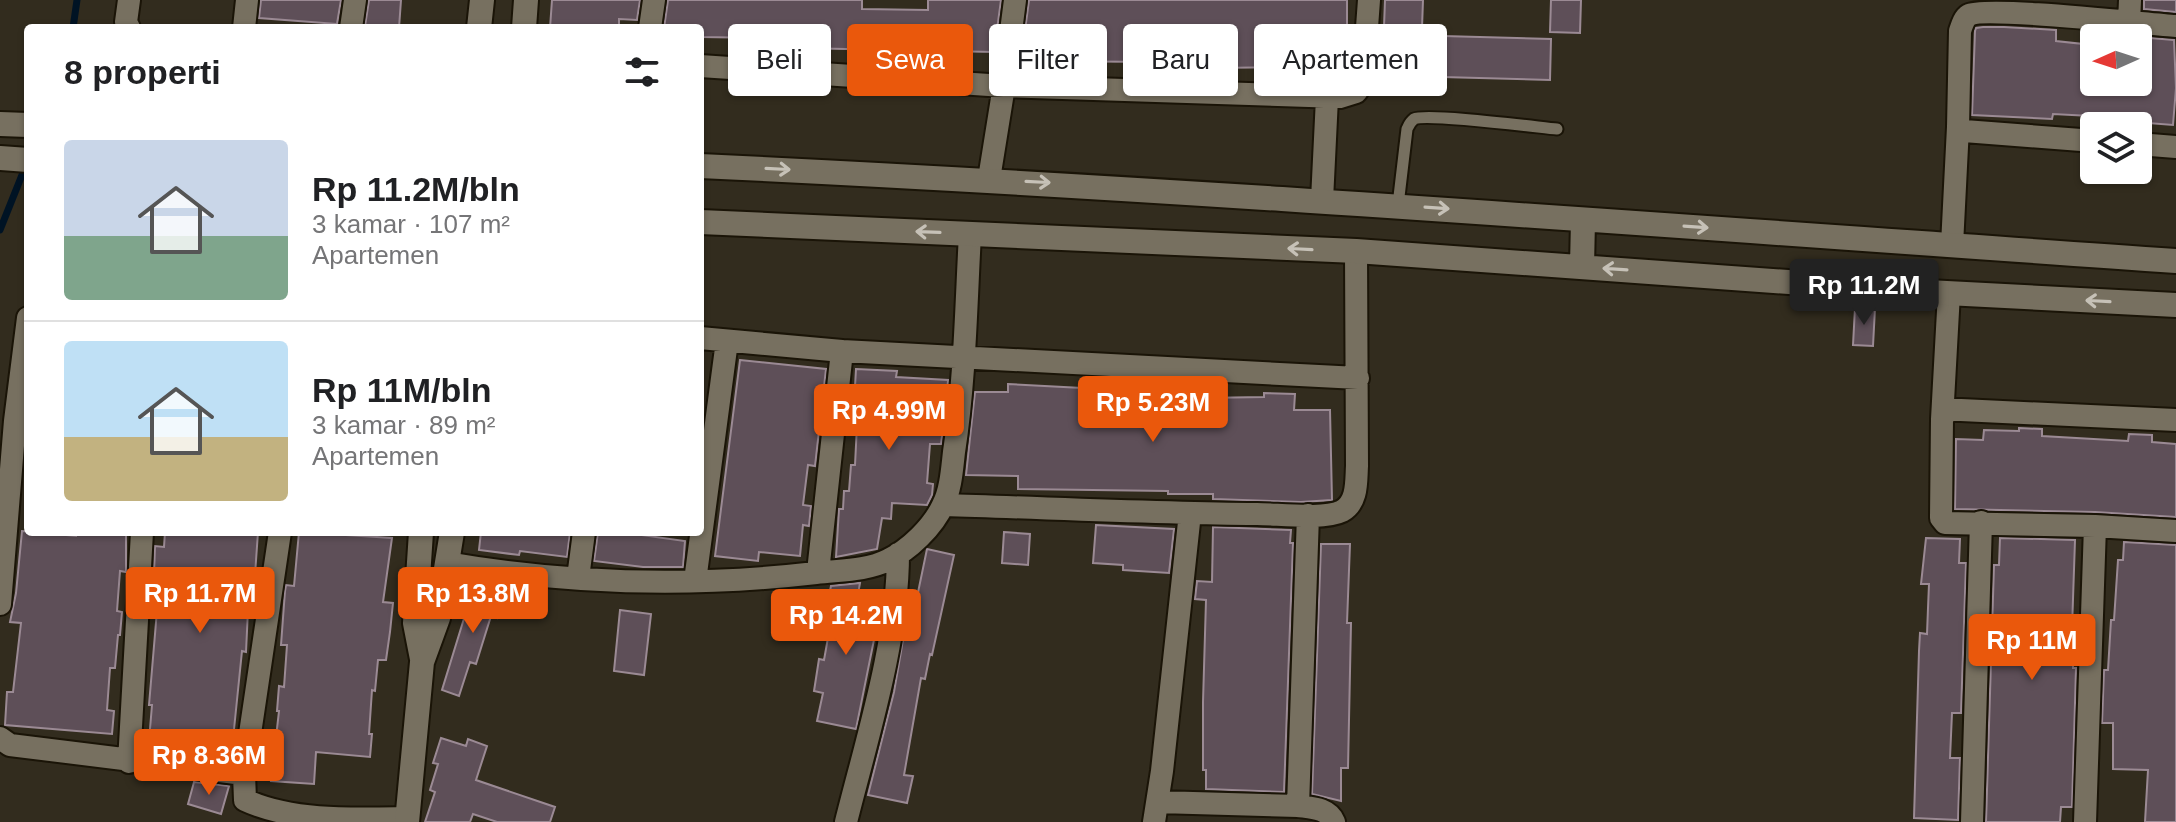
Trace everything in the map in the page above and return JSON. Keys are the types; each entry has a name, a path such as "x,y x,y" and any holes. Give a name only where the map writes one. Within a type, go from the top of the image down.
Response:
{"main road":[{"path":"479,24 482,0"},
{"path":"524,24 526,0"},
{"path":"0,158 24,160"},
{"path":"704,166 989,179 1322,200 2176,261"},
{"path":"1582,267 1583,220"},
{"path":"704,222 1356,251 1949,293 2176,305"},
{"path":"421,536 415,623 422,662"},
{"path":"407,820 422,662 438,618 451,536"}],"street":[{"path":"127,24 129,0"},
{"path":"244,24 247,0"},
{"path":"352,24 355,0"},
{"path":"651,24 654,0"},
{"path":"1012,24 1015,0"},
{"path":"1107,90 1327,98 1350,96 1360,89 1363,82 1369,0"},
{"path":"2129,23 2130,0"},
{"path":"1952,245 1961,26 1967,16 2005,6 2129,23 2176,26"},
{"path":"704,66 989,85"},
{"path":"989,179 1002,96"},
{"path":"1322,200 1327,98"},
{"path":"1958,127 1964,131 2080,140"},
{"path":"2152,145 2176,147"},
{"path":"447,563 578,578 695,581 869,567 898,554 919,536 944,505 958,429 970,234"},
{"path":"944,505 1308,515 1342,511 1351,503 1355,493 1358,378 1356,251"},
{"path":"1949,293 1939,512 1945,523 2176,531"},
{"path":"704,338 842,351 1358,378"},
{"path":"704,514 727,341"},
{"path":"818,572 842,351"},
{"path":"0,604 24,377"},
{"path":"1944,414 1961,410 2176,420"},
{"path":"1190,513 1156,812 1298,806 1319,809 1332,817 1334,822"},
{"path":"1298,806 1308,515"},
{"path":"1972,822 1981,522"},
{"path":"2085,822 2095,526"},
{"path":"129,762 142,536"},
{"path":"279,536 244,774 245,800 260,810 321,821 407,820"},
{"path":"578,578 583,536"},
{"path":"695,581 701,536"},
{"path":"846,822 896,603 898,554"},
{"path":"0,738 10,745 244,774"}],"lane":[{"path":"1398,205 1407,129 1411,121 1417,118 1557,129"}],"building":[{"path":"261,0 341,0 337,24 259,18"},
{"path":"369,0 401,0 399,24 365,24"},
{"path":"552,0 640,0 637,20 619,19 619,24 550,24"},
{"path":"668,0 862,0 862,9 928,10 928,0 1001,0 998,24 989,24 989,52 973,52 973,24 847,24 847,49 831,49 831,24 728,24 728,37 704,37 704,24 665,24"},
{"path":"1029,0 1347,0 1347,24 1254,24 1254,67 1238,68 1238,24 1123,24 1123,62 1107,62 1107,24 1026,24"},
{"path":"1385,0 1423,0 1422,24 1384,24"},
{"path":"1551,0 1581,0 1580,33 1550,32"},
{"path":"2144,0 2176,0 2176,12 2144,9"},
{"path":"1983,27 2056,30 2056,41 2080,44 2080,96 2152,96 2152,38 2174,40 2176,88 2173,125 2152,123 2152,112 2080,112 2080,115 2053,114 2052,119 1972,115 1975,31"},
{"path":"1447,36 1551,39 1550,80 1447,77"},
{"path":"1855,308 1875,308 1873,346 1853,345"},
{"path":"740,360 826,369 815,466 808,465 803,505 811,506 809,526 803,525 800,556 759,552 758,561 715,556"},
{"path":"856,369 897,371 896,377 948,380 947,396 941,444 930,444 927,483 933,484 927,505 892,503 891,519 882,518 877,549 836,557 839,509 843,509 844,491 849,491 851,465 855,465"},
{"path":"1008,384 1101,389 1101,399 1163,401 1163,407 1201,407 1201,398 1295,394 1294,410 1330,410 1332,500 1213,499 1213,494 1168,494 1168,491 1018,489 1018,476 966,475 975,392 1008,392"},
{"path":"2019,428 2042,429 2042,436 2128,441 2129,434 2152,435 2152,442 2176,444 2176,517 1955,509 1956,439 1983,440 1984,430 2019,431"},
{"path":"1096,525 1174,529 1169,573 1123,570 1123,565 1093,563"},
{"path":"1213,527 1291,530 1284,792 1206,789 1203,702 1206,600 1195,599 1197,581 1212,582"},
{"path":"22,531 24,536 126,536 126,572 120,571 117,611 122,612 120,635 115,668 110,668 107,710 114,711 112,734 5,725 7,692 13,692 21,623 10,622"},
{"path":"1004,532 1030,534 1028,565 1002,563"},
{"path":"165,536 258,536 254,589 249,589 246,652 242,651 232,749 149,741 160,575 154,574 155,546 164,547"},
{"path":"299,536 392,538 383,602 393,603 386,660 378,660 375,691 372,690 370,757 316,752 314,784 271,781 279,686 284,687 287,645 281,645 285,591 286,585 294,586"},
{"path":"481,536 570,536 567,557 479,550"},
{"path":"597,536 648,536 685,541 683,567 643,567 594,561"},
{"path":"1926,538 1960,539 1959,563 1966,563 1961,713 1952,713 1950,758 1960,758 1958,820 1914,818 1920,633 1927,634 1929,584 1921,584"},
{"path":"2000,538 2075,540 2072,629 2073,668 2076,668 2072,807 2061,807 2060,822 1986,822 1994,565 1999,565"},
{"path":"2124,542 2176,545 2176,822 2145,822 2148,770 2113,769 2113,723 2102,723 2104,670 2108,670 2118,560 2123,560"},
{"path":"1321,544 1350,544 1348,768 1341,768 1341,801 1312,794"},
{"path":"927,549 954,555 932,655 925,679 921,678 904,775 913,776 907,803 868,795 894,692 909,605 915,607"},
{"path":"479,582 506,589 497,618 491,616 476,664 470,662 459,696 442,690 466,612 469,613"},
{"path":"860,583 856,605 880,610 856,729 817,721 823,693 814,691 819,659 824,660 833,610 826,609 831,586"},
{"path":"620,610 651,614 644,675 614,671"},
{"path":"441,738 466,746 468,739 487,746 476,780 555,807 550,822 497,822 473,814 470,822 425,822 435,792 430,790 438,764 433,763"},
{"path":"194,782 229,786 221,814 188,804"}],"waterway":[{"path":"74,24 77,0"},
{"path":"0,230 24,170"}]}
